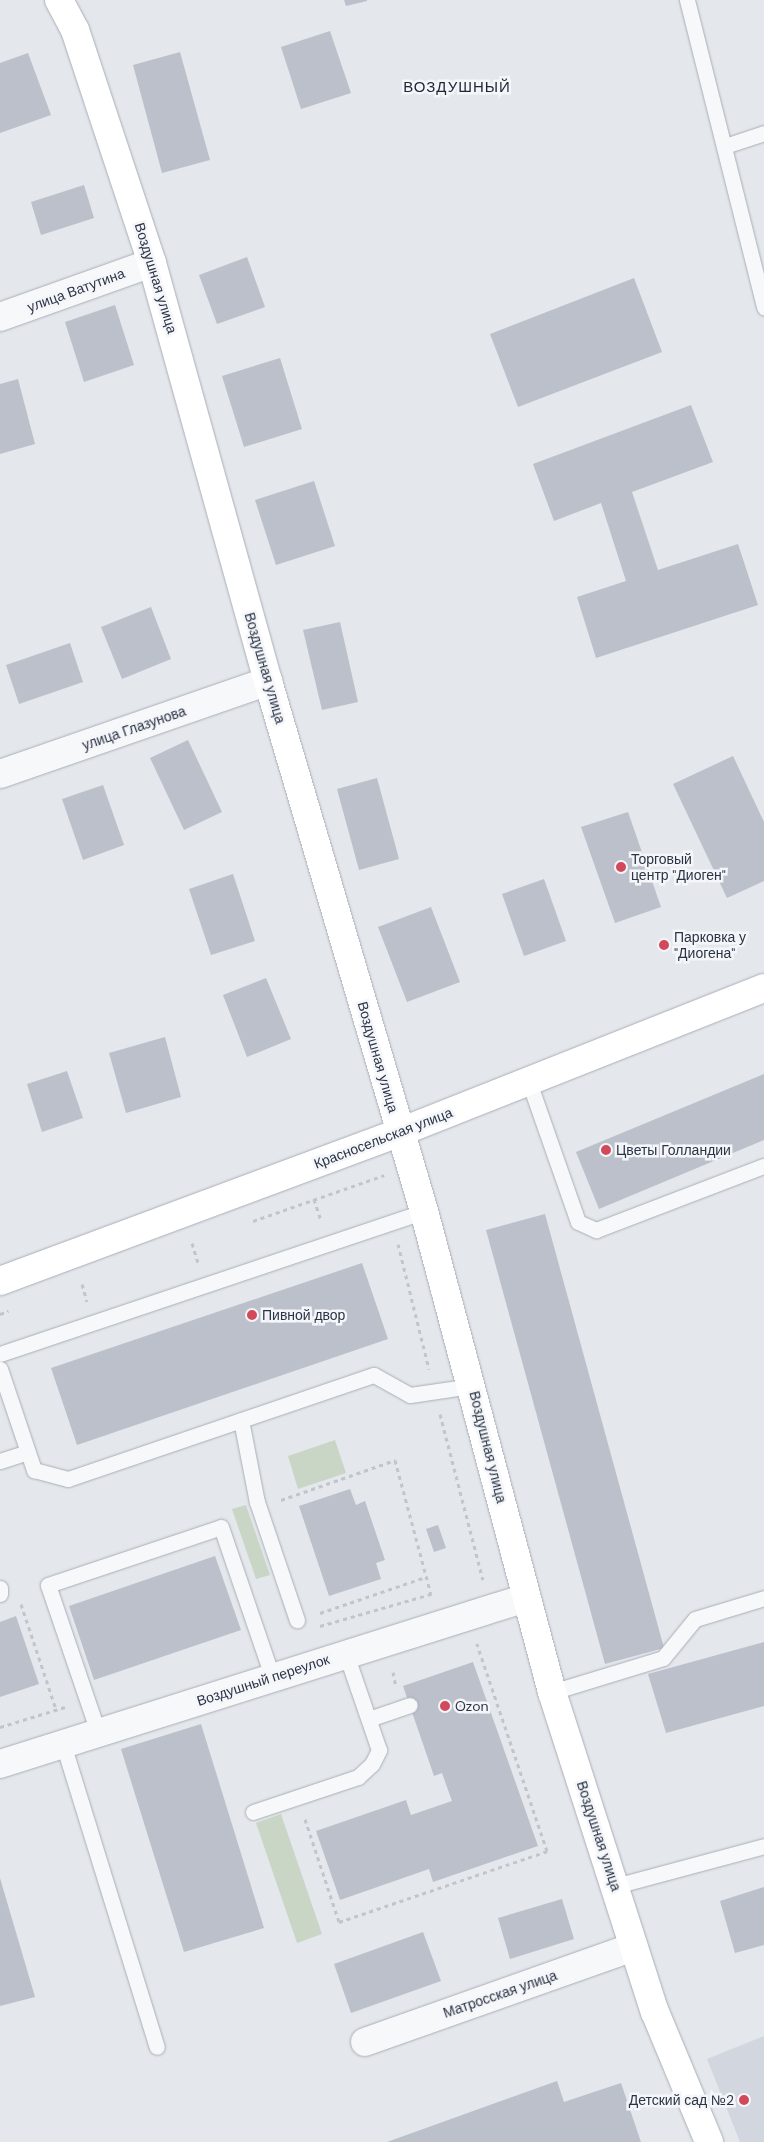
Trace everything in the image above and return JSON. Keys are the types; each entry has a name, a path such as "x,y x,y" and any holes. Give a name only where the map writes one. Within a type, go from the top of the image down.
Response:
{"street":[{"name":"Воздушная улица","path":"60,0 75,30 152,263 268,681 424,1211 552,1692 655,2012 708,2142"},
{"name":"улица Ватутина","path":"0,317 152,263"},
{"name":"улица Глазунова","path":"0,774 268,681"},
{"name":"Красносельская улица","path":"0,1281 400,1132 764,988"},
{"name":"Воздушный переулок","path":"0,1764 272,1676 526,1598"},
{"name":"Матросская улица","path":"365,2042 634,1947"}],"lane":[{"path":"687,0 764,307"},
{"path":"725,146 764,133"},
{"path":"529,1082 578,1222 596,1230 764,1166"},
{"path":"0,1354 424,1211"},
{"path":"0,1369 34,1470 68,1479 374,1375 410,1396 472,1386"},
{"path":"241,1420 259,1507 297,1620"},
{"path":"0,1461 28,1452"},
{"path":"98,1732 48,1585 221,1527 272,1676"},
{"path":"552,1692 663,1658 694,1618 764,1598"},
{"path":"253,1812 358,1777 372,1764 379,1750 346,1654"},
{"path":"369,1719 406,1706"},
{"path":"63,1744 157,2047"},
{"path":"615,1886 764,1846"}],"path":[{"path":"259,1507 396,1460 431,1594"},
{"path":"297,1620 426,1577"},
{"path":"474,1582 482,1580"},
{"path":"1,1592 4,1600 18,1595 56,1710"},
{"path":"318,1627 439,1592"},
{"path":"297,1797 340,1922 547,1851 477,1644 468,1647"},
{"path":"400,1670 391,1673 406,1706"},
{"path":"0,1727 88,1700"}],"shaded area":[{"name":"Детский сад №2","path":"764,2036 764,2142 740,2142 707,2059"}],"green space":[{"path":"335,1440 346,1473 298,1489 288,1456"},
{"path":"246,1505 270,1575 256,1579 232,1509"},
{"path":"281,1814 322,1934 297,1943 256,1823"}],"building":[{"path":"344,0 367,0 367,1 346,6"},
{"path":"330,31 351,93 301,109 281,47"},
{"path":"180,52 210,160 162,173 133,65"},
{"path":"28,53 51,115 0,133 0,63"},
{"path":"84,185 94,218 41,235 31,202"},
{"path":"247,257 265,307 217,324 199,275"},
{"path":"634,278 662,352 518,407 490,334"},
{"path":"115,305 134,365 84,382 65,322"},
{"path":"280,358 302,429 244,447 222,376"},
{"path":"18,379 35,444 0,454 0,384"},
{"path":"691,405 713,462 632,492 658,570 738,544 758,605 596,658 577,597 626,581 601,503 554,521 533,464"},
{"path":"314,481 335,546 276,565 255,500"},
{"path":"151,607 171,659 122,679 101,627"},
{"path":"340,622 358,702 322,710 303,630"},
{"path":"70,643 83,682 19,704 6,665"},
{"path":"188,740 222,812 184,830 150,758"},
{"path":"733,756 764,822 764,881 727,898 673,784"},
{"path":"377,778 399,859 359,870 337,789"},
{"path":"103,785 124,845 83,860 62,799"},
{"name":"Торговый центр \"Диоген\"","path":"628,812 661,907 615,923 581,827"},
{"path":"233,874 255,941 211,955 189,889"},
{"path":"544,879 566,941 524,956 502,894"},
{"path":"431,907 460,982 407,1002 378,927"},
{"path":"266,978 291,1039 247,1057 223,995"},
{"path":"165,1037 181,1097 126,1113 109,1053"},
{"path":"67,1071 83,1118 42,1132 27,1084"},
{"path":"764,1074 764,1140 599,1209 576,1152"},
{"path":"545,1214 664,1648 605,1664 486,1230"},
{"path":"362,1263 388,1339 77,1445 51,1368"},
{"path":"350,1489 356,1505 365,1501 385,1560 376,1563 381,1579 329,1596 299,1506"},
{"path":"438,1525 446,1548 434,1552 426,1529"},
{"path":"215,1556 241,1630 94,1680 69,1606"},
{"path":"16,1616 39,1684 0,1697 0,1622"},
{"path":"764,1642 764,1706 666,1733 648,1674"},
{"path":"473,1662 538,1846 433,1882 429,1869 340,1900 316,1831 406,1800 411,1815 452,1801 442,1773 434,1776 403,1686"},
{"path":"201,1724 264,1928 184,1952 121,1749"},
{"path":"0,1878 35,1997 0,2006"},
{"path":"764,1887 764,1945 735,1953 720,1901"},
{"path":"562,1899 574,1939 510,1959 498,1918"},
{"path":"423,1932 441,1981 351,2013 334,1964"},
{"path":"557,2081 564,2102 621,2083 641,2142 387,2142"}],"place":[{"name":"Торговый центр \"Диоген\"","path":"621,867"},
{"name":"Парковка у \"Диогена\"","path":"664,945"},
{"name":"Цветы Голландии","path":"606,1150"},
{"name":"Пивной двор","path":"252,1315"},
{"name":"Ozon","path":"445,1706"},
{"name":"Детский сад №2","path":"744,2100"}],"district":[{"name":"ВОЗДУШНЫЙ","path":"457,88"}]}
